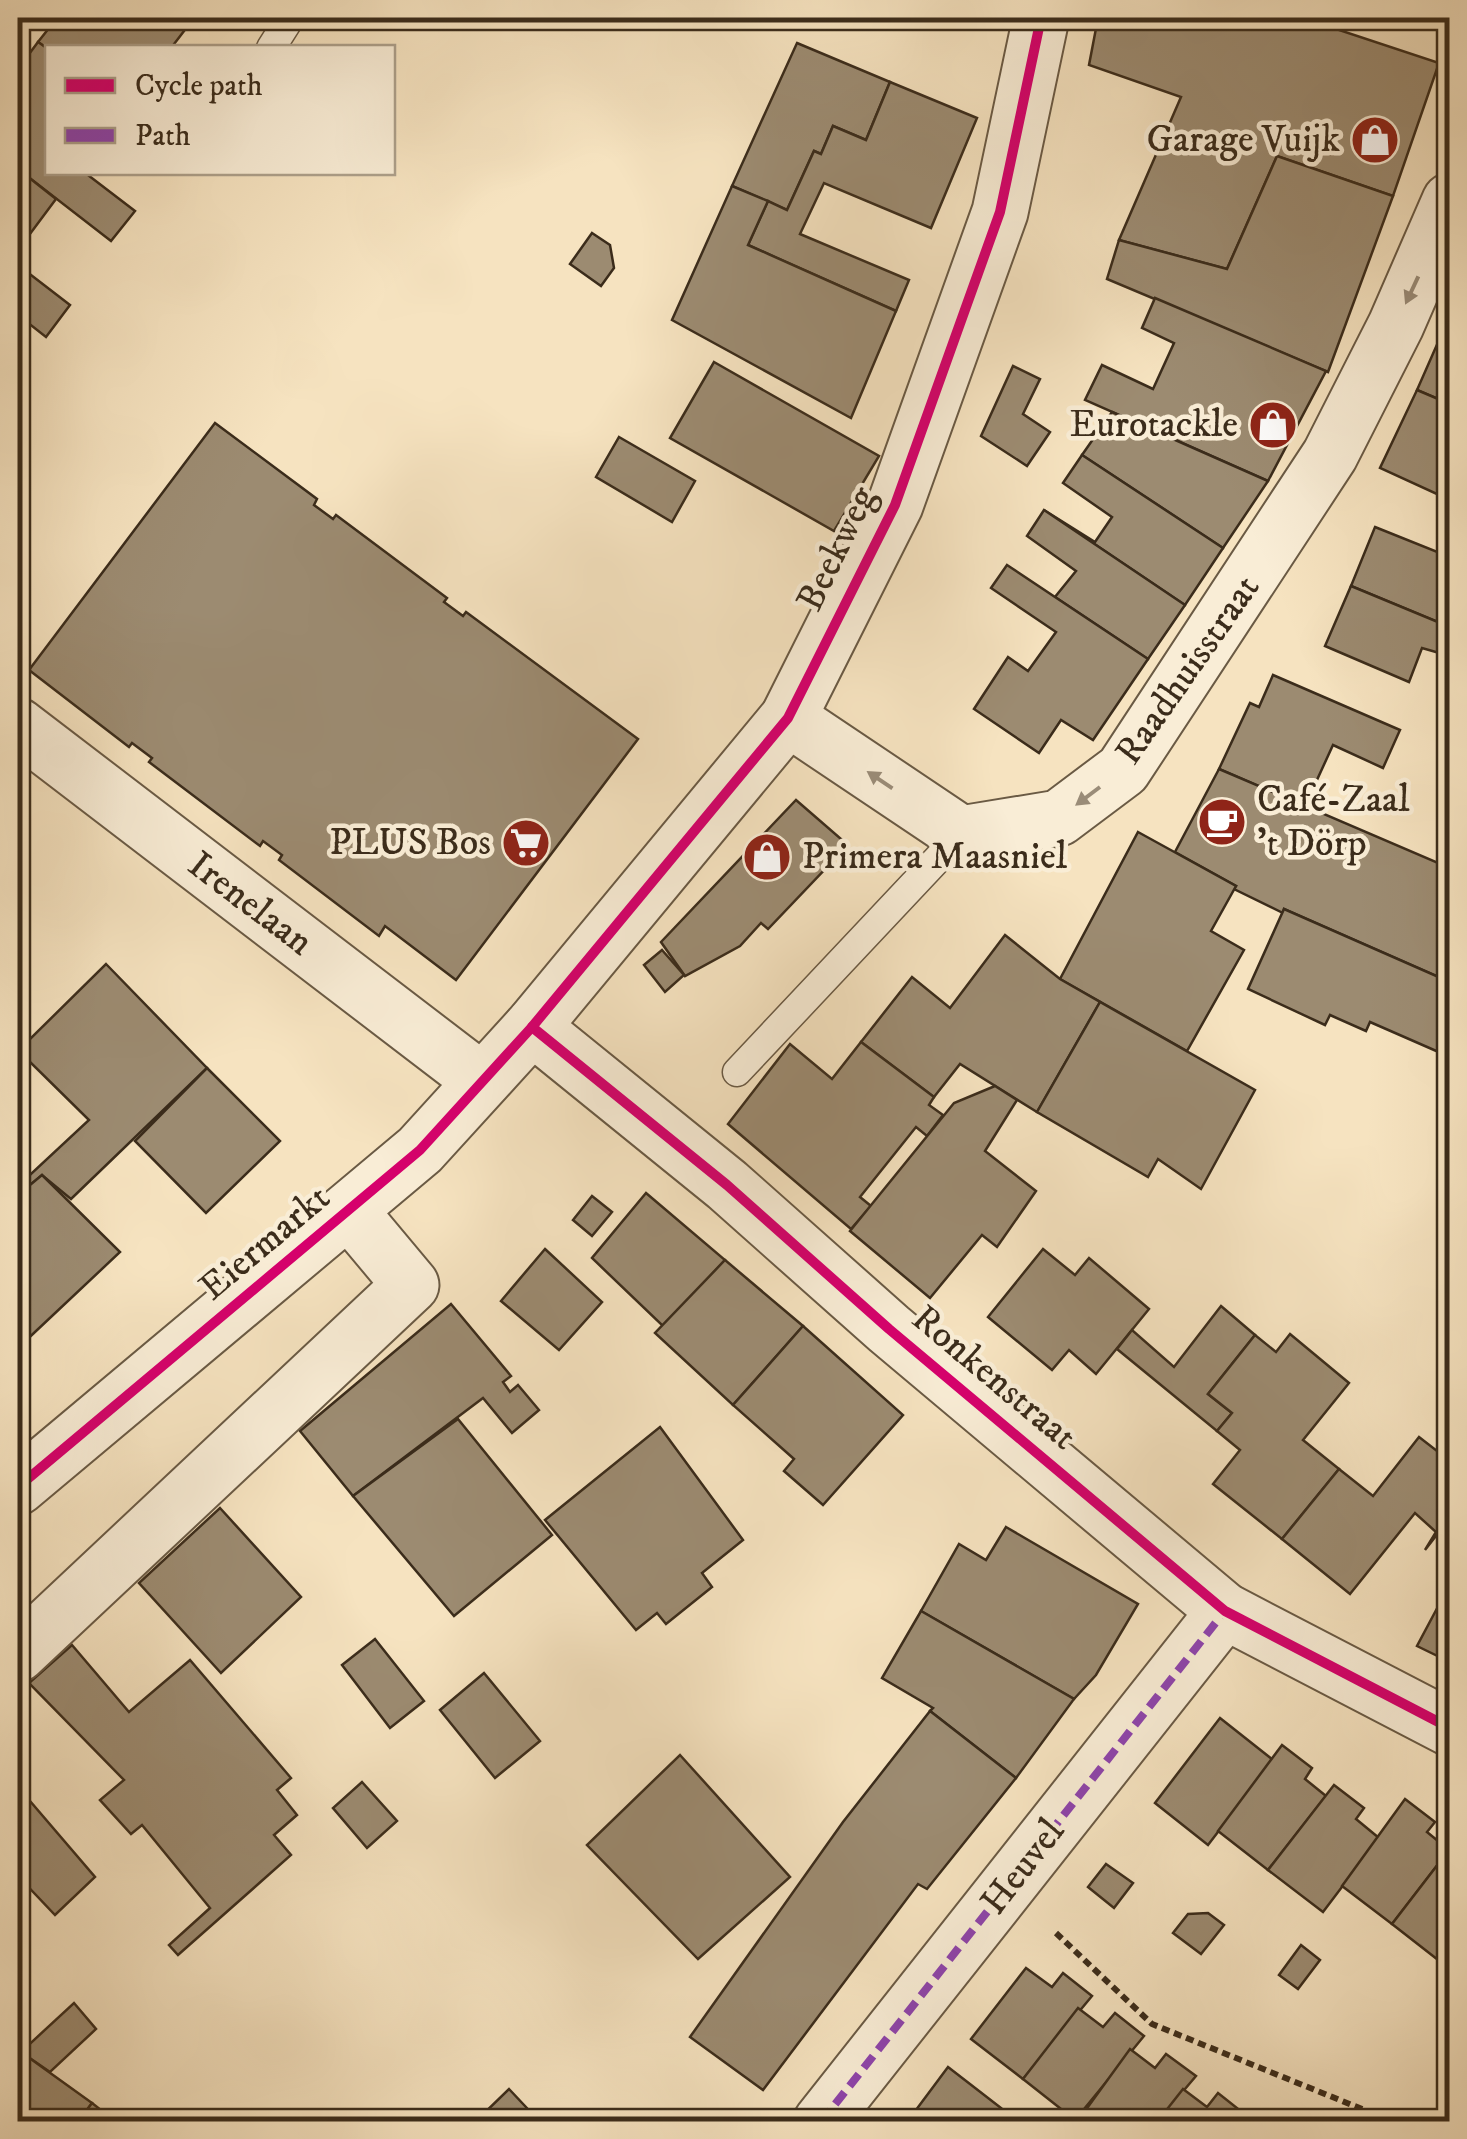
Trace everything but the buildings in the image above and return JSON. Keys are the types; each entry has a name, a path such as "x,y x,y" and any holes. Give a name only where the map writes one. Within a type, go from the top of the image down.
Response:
{"street":[{"name":"Beekweg","path":"532,1027 788,718 895,505 1000,212 1041,18"},
{"name":"Raadhuisstraat","path":"961,834 1059,818 1123,770 1330,455 1447,217"},
{"path":"788,718 961,834"},
{"name":"Irenelaan","path":"18,726 482,1082"},
{"name":"Eiermarkt","path":"18,1486 420,1150 532,1027"},
{"name":"Ronkenstraat","path":"532,1027 726,1185 889,1329 1224,1611 1450,1728"},
{"name":"Eiermarkt","path":"18,1654 411,1285 350,1212"},
{"name":"Heuvel","path":"821,2122 1224,1611"}],"lane":[{"path":"273,45 290,18"},
{"path":"736,1072 961,834"}],"path":[{"path":"1007,1888 1152,2024 1394,2122"}],"marked path":[{"path":"821,2122 1225,1611"}],"cycle path":[{"path":"18,1487 420,1150 532,1027 788,718 895,505 1000,212 1041,18"},
{"path":"532,1027 727,1185 889,1329 1225,1611 1450,1728"}],"place":[{"name":"Garage Vuijk","path":"1375,140"},
{"name":"Eurotackle","path":"1273,425"},
{"name":"Café-Zaal 't Dörp","path":"1222,822"},
{"name":"PLUS Bos","path":"526,843"},
{"name":"Primera Maasniel","path":"767,857"}]}
